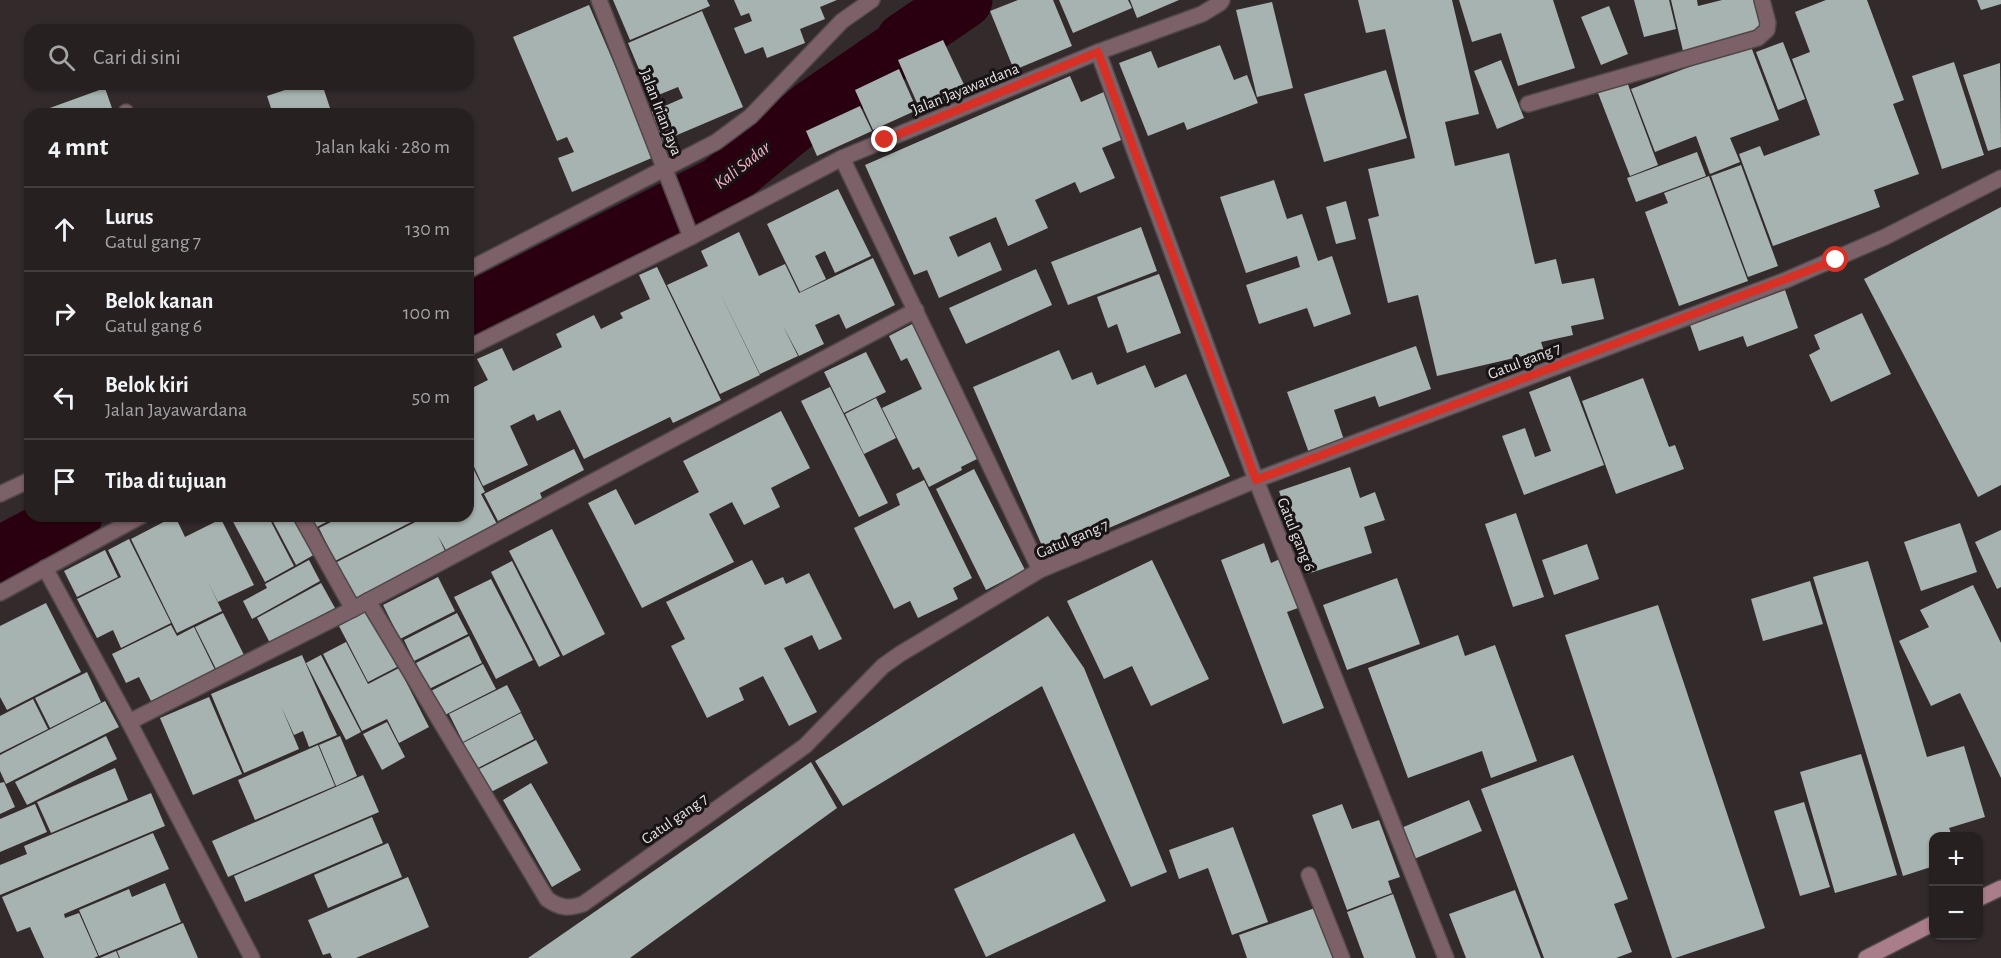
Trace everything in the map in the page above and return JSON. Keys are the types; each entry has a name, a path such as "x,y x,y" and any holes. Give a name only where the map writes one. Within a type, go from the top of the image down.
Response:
{"main road":[{"path":"1983,897 2001,888"},
{"path":"1866,958 1929,926"}],"street":[{"name":"Jalan Irian Jaya","path":"599,0 691,237"},
{"path":"474,267 716,142 743,122 842,21 872,0"},
{"name":"Jalan Jayawardana","path":"474,345 691,237 842,158 1098,52 1202,14 1222,0"},
{"path":"1528,104 1758,38 1767,30 1768,23 1762,0"},
{"name":"Gatul gang 6","path":"1098,52 1256,480 1446,958"},
{"path":"842,158 1041,570"},
{"name":"Gatul gang 7","path":"368,601 547,899 559,907 572,908 583,904 796,753 891,660 1041,570 1256,480 1786,280 1885,237 2001,178"},
{"path":"129,722 353,609 916,309"},
{"path":"0,494 24,483"},
{"path":"0,593 130,522"},
{"path":"304,522 353,609"},
{"path":"45,568 129,722 252,958"},
{"path":"1309,875 1342,958"}],"building":[{"path":"613,0 707,0 710,6 630,40"},
{"path":"734,0 837,0 820,7 825,19 800,29 805,43 767,58 763,47 745,54 734,28 752,21 749,13 741,16"},
{"path":"1018,0 1053,0 1072,46 1014,70 990,11"},
{"path":"1059,0 1128,0 1132,8 1073,33"},
{"path":"1130,0 1179,0 1137,18"},
{"path":"1358,0 1452,0 1479,114 1445,122 1455,166 1509,153 1535,264 1556,259 1562,284 1594,278 1604,319 1571,326 1573,335 1541,342 1544,351 1437,376 1418,295 1388,303 1368,219 1379,216 1368,169 1415,158 1385,29 1366,33"},
{"path":"1459,0 1553,0 1575,68 1518,86 1501,33 1472,42"},
{"path":"1634,0 1669,0 1676,29 1644,37"},
{"path":"1671,0 1697,0 1698,6 1722,0 1754,0 1762,31 1683,51"},
{"path":"1826,0 1867,0 1904,100 1893,104 1919,174 1874,190 1880,207 1773,246 1739,154 1760,146 1764,156 1820,135 1792,59 1810,52 1795,12"},
{"path":"1977,0 2001,0 2001,4 1981,10"},
{"path":"1272,2 1293,88 1257,97 1236,10"},
{"path":"589,5 654,157 572,192 558,158 574,152 567,137 557,141 513,37"},
{"path":"1609,6 1628,54 1601,65 1581,17"},
{"path":"702,11 743,107 663,141 651,112 683,98 678,87 651,98 628,43"},
{"path":"943,40 967,91 921,112 898,60"},
{"path":"1783,42 1805,99 1778,110 1756,52"},
{"path":"1750,44 1779,120 1730,138 1740,162 1710,174 1696,136 1655,152 1631,89"},
{"path":"1220,45 1234,80 1247,75 1258,103 1187,130 1184,122 1148,136 1119,63 1151,51 1158,68"},
{"path":"1501,60 1524,118 1497,129 1474,71"},
{"path":"1954,62 1984,155 1942,169 1912,76"},
{"path":"2000,63 2001,147 1988,151 1963,75"},
{"path":"899,69 917,110 873,130 855,90"},
{"path":"1386,70 1407,138 1324,162 1304,94"},
{"path":"1070,76 1081,102 1106,91 1126,138 1102,148 1115,178 1080,193 1075,182 1035,200 1048,228 1008,246 996,217 949,237 958,257 990,242 1002,270 939,298 927,270 914,275 865,165"},
{"path":"1627,82 1658,165 1630,176 1598,93"},
{"path":"99,90 106,90 112,108 50,108"},
{"path":"285,90 324,90 330,108 271,108 267,96"},
{"path":"860,106 872,131 817,156 806,131"},
{"path":"1697,152 1706,176 1636,202 1627,178"},
{"path":"1741,165 1778,266 1748,277 1711,176"},
{"path":"1709,176 1748,281 1679,306 1645,212 1668,203 1664,193"},
{"path":"1274,180 1287,219 1302,214 1318,261 1332,256 1351,314 1314,327 1307,308 1259,324 1246,285 1300,267 1297,256 1246,273 1220,197"},
{"path":"838,189 871,256 835,273 825,251 815,256 826,279 800,292 767,224"},
{"path":"1346,201 1356,239 1336,244 1326,207"},
{"path":"2001,207 2001,485 1978,497 1864,279"},
{"path":"1141,227 1157,271 1068,305 1051,262"},
{"path":"739,232 759,276 785,264 799,293 873,258 895,305 846,329 839,314 815,325 824,344 799,356 783,326 798,356 760,374 718,289 760,375 720,394 667,285 708,266 701,251"},
{"path":"657,267 721,400 673,423 670,417 584,459 560,410 537,421 534,414 510,426 528,465 483,486 474,467 474,387 488,380 477,359 502,348 513,371 562,347 556,334 594,315 601,329 623,318 620,313 650,299 639,275"},
{"path":"1036,269 1052,305 966,344 949,308"},
{"path":"1159,274 1181,333 1127,353 1117,324 1108,328 1097,297"},
{"path":"1785,290 1798,328 1747,347 1743,336 1699,351 1690,325"},
{"path":"1862,313 1891,374 1831,402 1809,355 1820,349 1814,335"},
{"path":"916,322 983,456 929,487 919,467 913,470 882,408 922,389 907,358 901,361 889,336"},
{"path":"1416,346 1431,389 1379,407 1375,396 1334,410 1344,440 1309,453 1287,392"},
{"path":"1059,350 1072,380 1092,372 1097,385 1145,365 1155,388 1186,374 1230,476 1046,555 973,387"},
{"path":"866,352 886,392 844,413 824,372"},
{"path":"1570,376 1604,465 1524,495 1502,436 1525,428 1535,457 1551,451 1529,392"},
{"path":"1643,378 1669,447 1675,445 1684,469 1616,494 1582,401"},
{"path":"830,387 888,503 859,517 801,401"},
{"path":"876,398 896,438 864,454 845,414"},
{"path":"781,411 810,468 771,488 780,507 744,525 732,502 709,514 734,562 642,608 588,503 616,489 635,525 699,492 683,461"},
{"path":"574,449 584,470 540,493 542,498 498,521 484,494"},
{"path":"1350,467 1360,498 1375,492 1385,520 1364,527 1372,553 1307,574 1279,491"},
{"path":"974,469 1025,570 986,590 936,489"},
{"path":"474,470 485,492 481,494 498,526 447,552 438,536 446,553 354,601 335,563 415,522 474,522"},
{"path":"924,480 972,578 953,588 958,599 918,618 910,601 894,609 854,528 900,505 896,494"},
{"path":"1516,513 1544,597 1513,607 1485,524"},
{"path":"164,522 178,522 185,537 215,522 222,522 254,585 218,602 208,582 222,611 177,633 131,539"},
{"path":"233,522 271,522 294,566 265,582"},
{"path":"273,522 300,522 317,553 296,565"},
{"path":"310,522 326,522 313,529"},
{"path":"331,522 411,522 335,561 319,528"},
{"path":"1960,523 1977,572 1921,591 1904,542"},
{"path":"552,529 605,634 563,656 509,551"},
{"path":"2001,530 2001,587 1997,589 1975,542"},
{"path":"129,539 171,623 121,648 113,630 97,638 77,599 121,577 108,550"},
{"path":"1264,543 1271,563 1280,559 1298,608 1287,612 1324,708 1283,724 1221,560"},
{"path":"1587,544 1599,579 1554,595 1542,560"},
{"path":"105,550 118,577 77,597 64,571"},
{"path":"309,560 320,581 252,619 243,601 267,588 265,584"},
{"path":"752,560 765,585 783,577 786,584 809,573 842,639 819,650 812,635 784,648 817,712 789,726 763,676 739,688 744,700 707,718 671,646 685,639 666,602"},
{"path":"1152,560 1209,679 1151,706 1132,666 1104,679 1067,601"},
{"path":"512,561 560,656 539,667 491,572"},
{"path":"1868,561 1927,757 1964,746 1985,817 1949,828 1950,832 1929,832 1929,868 1903,876 1813,577"},
{"path":"438,577 455,611 400,639 383,605"},
{"path":"1397,578 1420,644 1347,670 1323,605"},
{"path":"491,579 533,660 496,679 454,597"},
{"path":"1810,581 1823,624 1763,641 1751,599"},
{"path":"321,583 335,608 270,643 257,618"},
{"path":"1973,585 2001,643 2001,778 1960,693 1931,706 1899,641 1929,627 1920,610"},
{"path":"46,603 81,672 7,710 0,697 0,626"},
{"path":"1658,605 1765,928 1675,958 1672,958 1565,635"},
{"path":"368,610 397,667 368,682 339,626"},
{"path":"223,613 244,655 216,669 195,627"},
{"path":"457,613 468,634 414,661 404,640"},
{"path":"1048,616 1084,668 1167,872 1131,887 1042,686 843,806 815,761"},
{"path":"171,625 177,636 194,627 215,670 151,701 139,677 126,683 112,654"},
{"path":"1458,635 1465,656 1495,645 1537,761 1491,778 1482,751 1408,778 1368,668"},
{"path":"469,636 482,663 429,689 416,663"},
{"path":"346,642 368,684 399,668 429,727 399,743 387,719 362,731 323,654"},
{"path":"302,655 337,735 309,747 303,731 294,735 281,706 299,749 244,773 211,694"},
{"path":"321,655 361,732 346,740 306,663"},
{"path":"483,664 496,689 443,716 431,691"},
{"path":"87,672 101,702 50,728 35,698"},
{"path":"507,685 521,712 463,742 449,714"},
{"path":"209,697 242,774 193,795 160,718"},
{"path":"33,699 48,729 0,753 0,716"},
{"path":"105,701 119,727 6,784 0,771 0,755"},
{"path":"521,713 534,739 476,769 463,743"},
{"path":"387,722 405,757 382,770 363,734"},
{"path":"106,736 117,759 27,805 15,782"},
{"path":"340,736 357,776 336,786 319,745"},
{"path":"536,740 548,763 489,793 477,770"},
{"path":"318,745 335,786 255,820 238,780"},
{"path":"1861,754 1897,875 1835,893 1800,772"},
{"path":"1573,755 1628,899 1614,904 1632,952 1616,958 1544,958 1481,789"},
{"path":"811,762 837,808 630,958 528,958"},
{"path":"115,768 128,800 51,833 37,802"},
{"path":"363,775 379,812 228,877 212,841"},
{"path":"4,782 15,807 0,814 0,783"},
{"path":"531,783 581,870 552,887 503,800"},
{"path":"151,793 165,826 0,895 0,865 27,854 24,846"},
{"path":"1469,800 1482,831 1414,859 1401,828"},
{"path":"1804,802 1830,887 1800,896 1774,811"},
{"path":"35,804 47,832 0,852 0,819"},
{"path":"1342,804 1352,829 1379,820 1400,877 1388,881 1392,893 1347,910 1312,815"},
{"path":"372,817 383,843 245,902 234,876"},
{"path":"1233,827 1268,922 1232,935 1208,868 1179,879 1169,850"},
{"path":"153,833 169,869 64,914 65,918 79,913 98,956 94,958 44,958 30,927 17,932 2,897"},
{"path":"1074,833 1106,901 986,957 954,889"},
{"path":"388,843 402,877 328,908 314,875"},
{"path":"408,877 429,927 356,958 332,958 330,953 323,955 308,920"},
{"path":"165,883 181,922 99,956 79,910 129,889 132,897"},
{"path":"1515,890 1541,958 1466,958 1449,914"},
{"path":"1393,894 1416,958 1364,958 1347,912"},
{"path":"1315,908 1333,958 1247,958 1239,935"},
{"path":"183,923 198,958 120,958 117,951"},
{"path":"116,951 119,958 100,958"}],"waterway":[{"name":"Kali Sadar","path":"474,310 720,185 813,108 906,44 904,41 964,0"},
{"name":"Kali Sadar","path":"0,555 63,522"}],"route":[{"path":"885,140 1098,52 1256,480 1836,260"}]}
